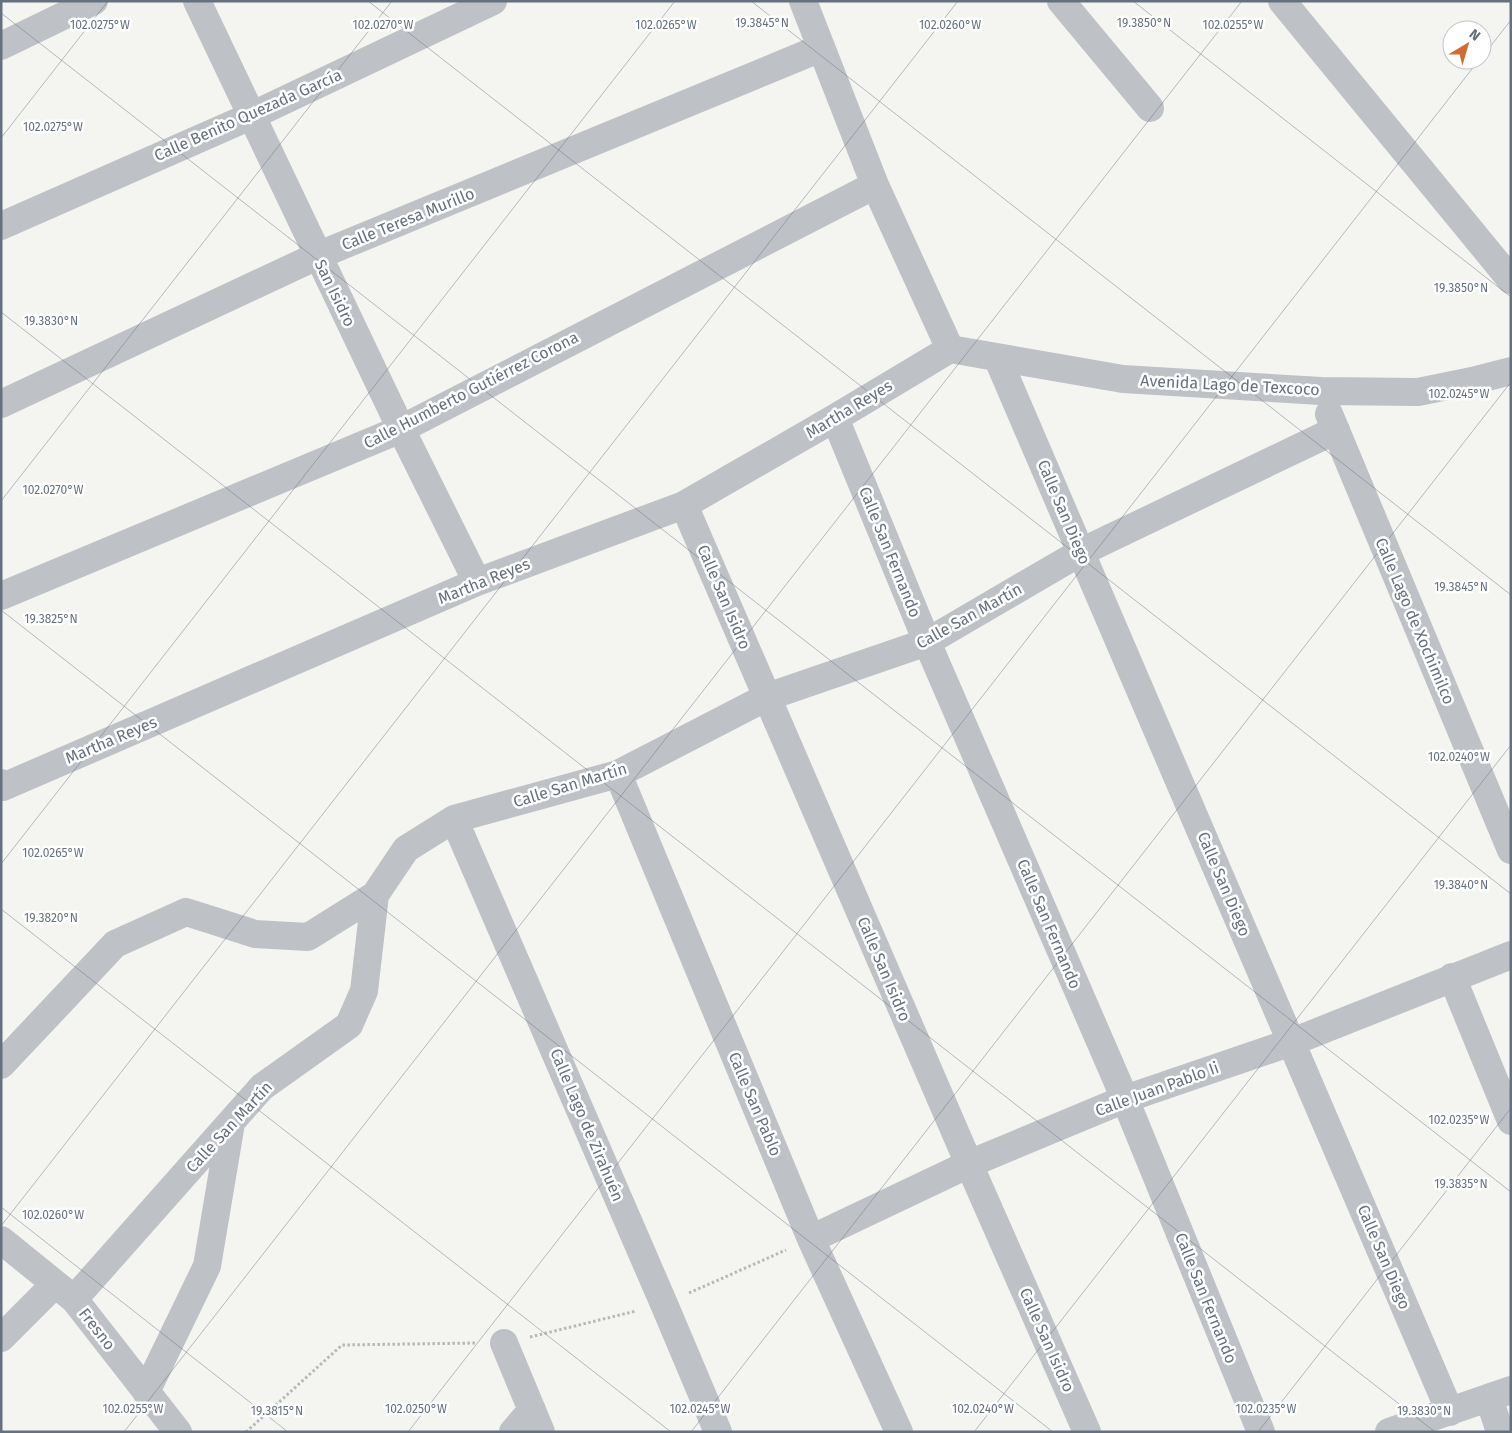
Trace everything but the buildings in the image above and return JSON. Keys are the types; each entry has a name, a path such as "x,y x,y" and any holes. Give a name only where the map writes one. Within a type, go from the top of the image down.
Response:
{"street":[{"path":"1,46 94,1"},
{"name":"San Isidro","path":"197,1 317,256 477,582"},
{"name":"Calle Benito Quezada García","path":"1,226 251,116 493,1"},
{"path":"803,1 875,185 950,349"},
{"path":"1061,1 1150,108"},
{"path":"1282,1 1511,280"},
{"name":"Calle Teresa Murillo","path":"1,404 317,256 821,48"},
{"name":"Calle Humberto Gutiérrez Corona","path":"1,596 401,430 875,185"},
{"name":"Avenida Lago de Texcoco","path":"950,349 1123,379 1321,391 1418,392 1511,371"},
{"name":"Martha Reyes","path":"2,785 477,582 684,505 950,349"},
{"name":"Calle San Diego","path":"997,357 1450,1412"},
{"name":"Calle Lago de Xochimilco","path":"1321,391 1511,850"},
{"name":"Calle San Fernando","path":"835,418 927,642 1125,1098 1261,1432"},
{"name":"Calle San Martín","path":"1,1338 64,1291 231,1123 262,1087 349,1025 364,992 376,895 406,849 454,819 618,774 767,697 927,642 1081,552 1336,430"},
{"name":"Calle San Isidro","path":"684,505 1087,1432"},
{"name":"Calle San Pablo","path":"618,774 810,1240 899,1432"},
{"name":"Calle Lago de Zirahuén","path":"454,819 718,1432"},
{"path":"1,1065 115,944 186,912 254,934 308,937 376,895"},
{"name":"Calle Juan Pablo Ii","path":"810,1240 969,1164 1125,1098 1292,1042 1511,955"},
{"path":"1452,977 1511,1121"},
{"path":"146,1392 207,1266 231,1123"},
{"name":"Fresno","path":"1,1240 64,1291 178,1432"},
{"path":"504,1343 536,1421 512,1432"},
{"path":"1390,1432 1500,1394 1500,1432"}],"path":[{"path":"246,1432 342,1345 504,1343"}]}
